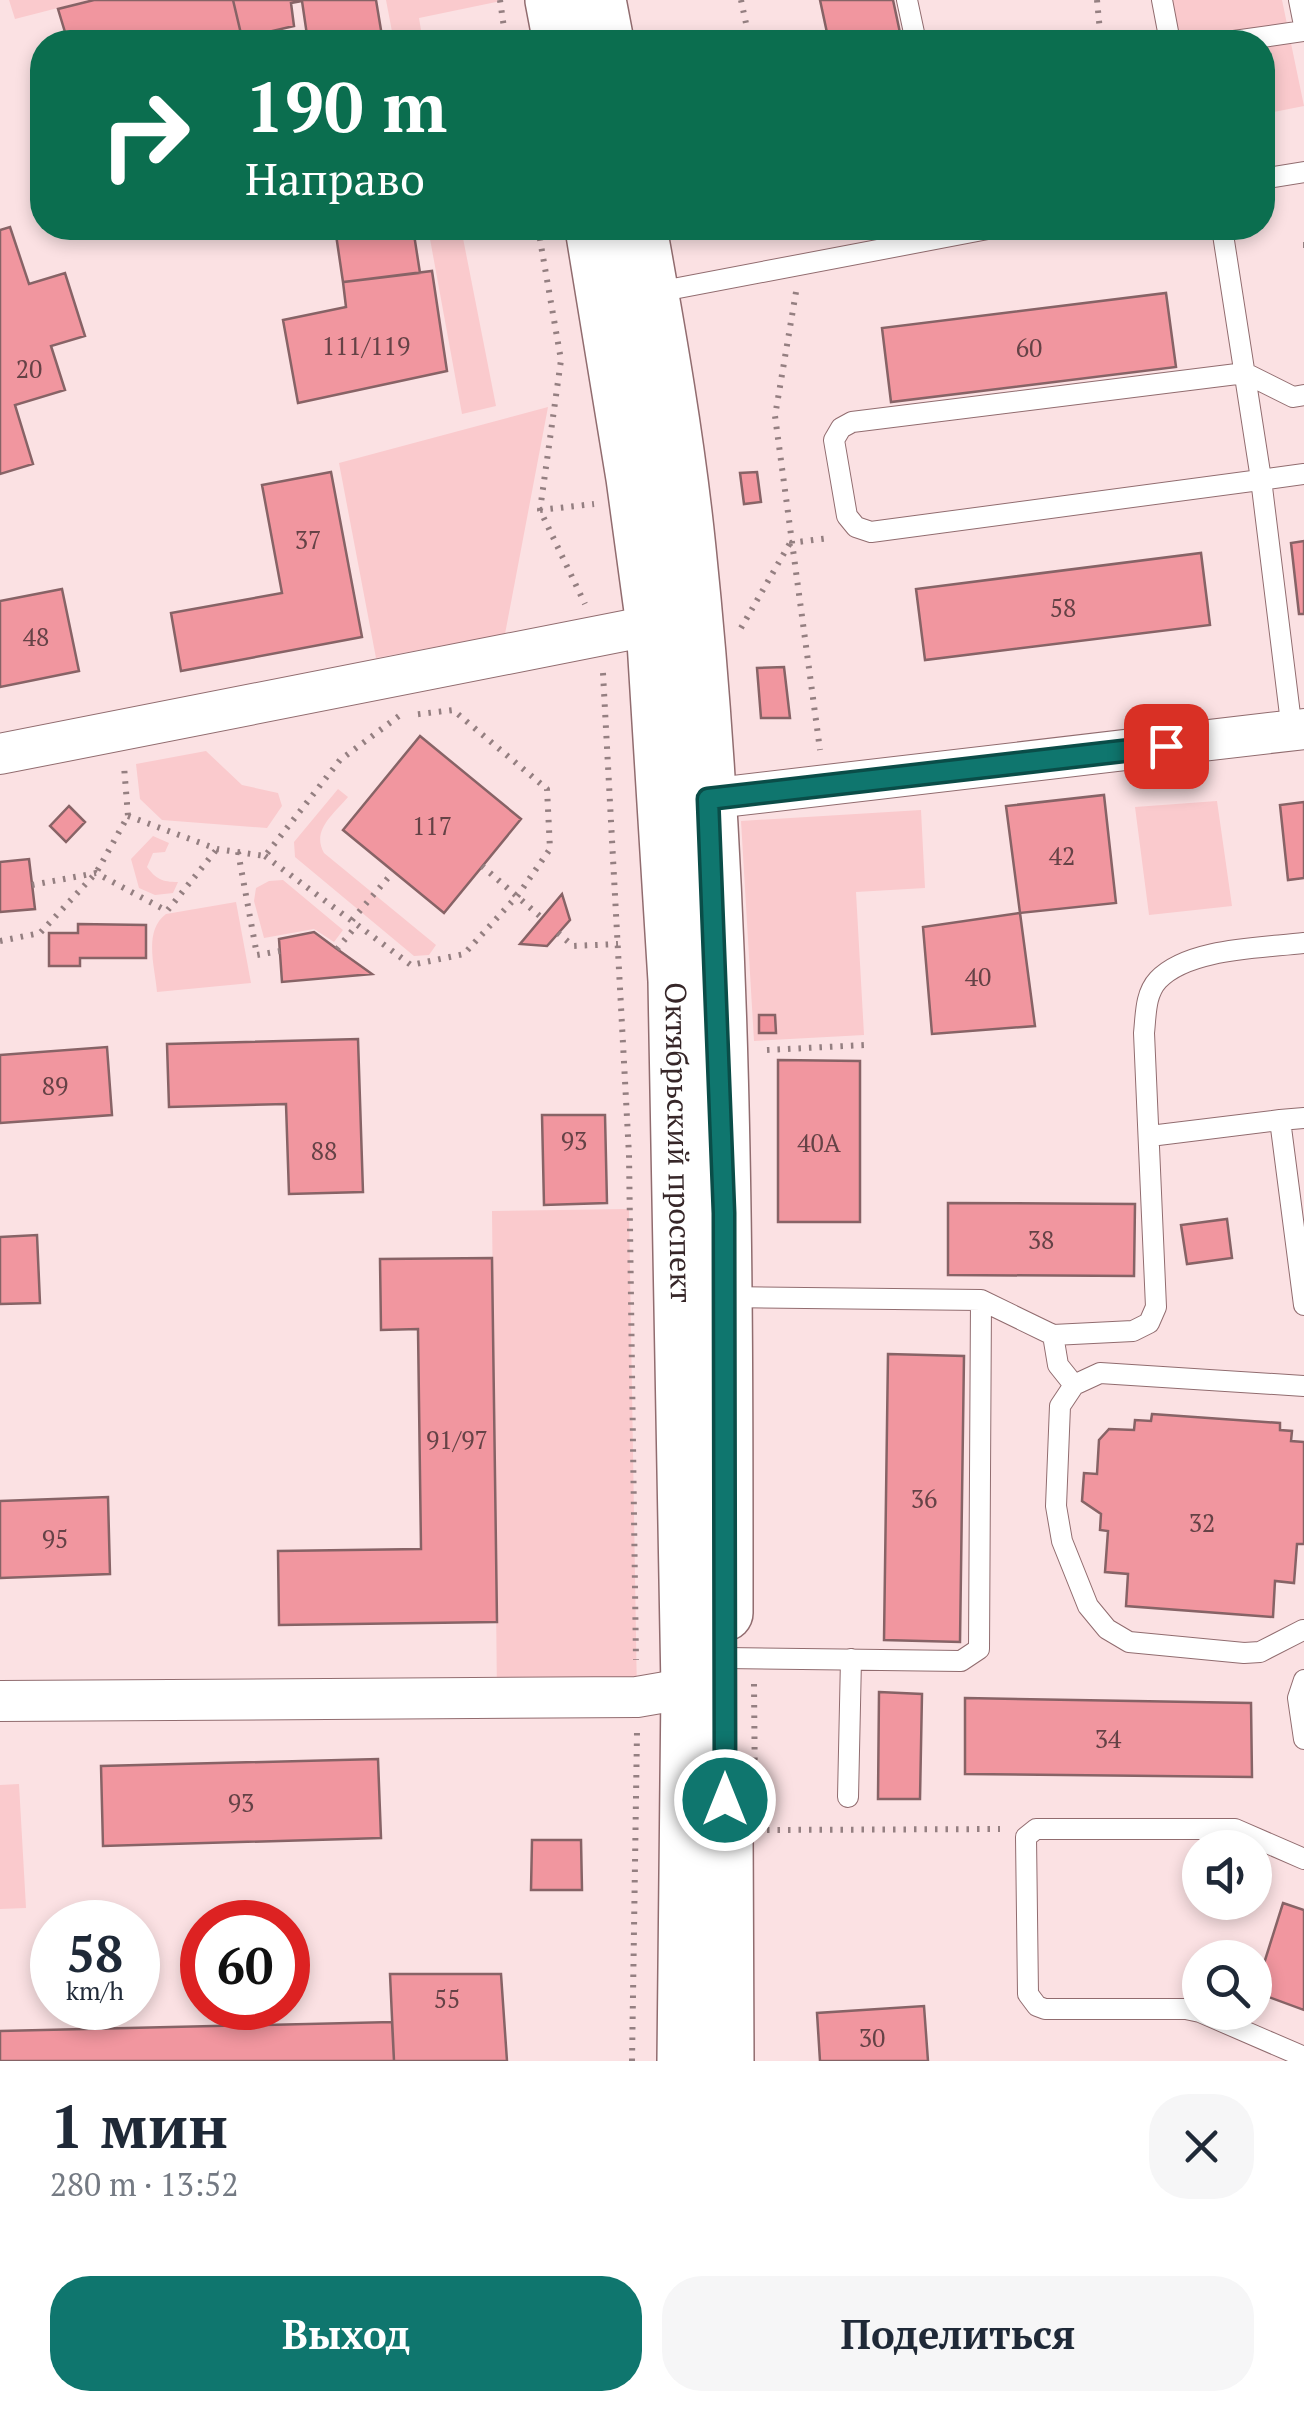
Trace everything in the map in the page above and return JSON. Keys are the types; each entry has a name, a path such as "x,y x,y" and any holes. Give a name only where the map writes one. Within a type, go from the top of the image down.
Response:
{"main road":[{"path":"553,0 559,30"},
{"path":"598,0 604,30"},
{"name":"Октябрьский проспект","path":"595,240 654,625 676,981 685,2061"},
{"name":"Октябрьский проспект","path":"640,240 688,547 708,799 724,1297 684,1681 726,2061"}],"street":[{"path":"0,754 654,625"},
{"path":"708,799 1298,730"},
{"path":"0,1701 684,1681"}],"lane":[{"path":"906,0 913,30"},
{"path":"1162,0 1168,30"},
{"path":"1275,33 1304,28 1298,0"},
{"path":"1275,177 1304,172"},
{"path":"650,293 917,240"},
{"path":"1224,240 1298,730"},
{"path":"1304,395 1293,397 1246,373 852,422 841,428 834,440 846,516 856,527 870,532 1304,474"},
{"path":"724,1297 981,1300 1053,1335 1133,1331 1149,1323 1156,1307 1144,1034 1147,1000 1157,981 1178,966 1204,956 1304,943"},
{"path":"1150,1136 1304,1118"},
{"path":"1280,1120 1304,1305"},
{"path":"684,1681 851,1659 961,1661 979,1649 981,1300"},
{"path":"1053,1335 1058,1365 1074,1385"},
{"path":"1304,1386 1100,1372 1074,1385 1060,1406 1056,1506 1062,1542 1088,1606 1107,1629 1129,1642 1244,1653 1260,1652 1303,1630 1304,1639"},
{"path":"848,1797 851,1659"},
{"path":"1304,1680 1298,1698 1304,1740"},
{"path":"1182,2009 1044,2009 1032,2001 1028,1994 1024,1842 1030,1832 1235,1828 1304,1859"},
{"path":"1242,2030 1304,2057"}],"path":[{"path":"500,0 504,30"},
{"path":"741,0 747,30"},
{"path":"1097,0 1099,30"},
{"path":"540,240 561,360 540,510 600,636 629,1155 684,1681 632,2061"},
{"path":"800,266 775,416 826,785"},
{"path":"540,510 594,504"},
{"path":"128,816 217,849 265,856 411,966 464,954 518,895 550,849 547,789 453,710 395,716 340,760 265,856"},
{"path":"0,941 40,933 96,873 128,816 123,761 112,732"},
{"path":"32,885 96,873 166,911 217,849"},
{"path":"238,852 257,954 280,951"},
{"path":"482,866 542,918"},
{"path":"337,949 393,872"},
{"path":"558,933 574,946 618,944"},
{"path":"767,1050 865,1045"},
{"path":"755,1830 1036,1829"}],"shaded area":[{"path":"9,0 89,0 15,19"},
{"path":"386,0 501,1 419,18 421,30 392,30"},
{"path":"1153,0 1282,0 1304,106 1275,112 1275,30 1159,30"},
{"path":"430,240 463,240 496,406 462,414"},
{"path":"548,407 505,634 376,658 339,463"},
{"path":"206,751 242,785 278,793 282,806 267,828 162,820 140,799 136,764"},
{"path":"338,789 348,797 322,830 324,853 436,945 429,955 414,956 295,857 294,842"},
{"path":"1217,801 1232,906 1149,915 1135,807"},
{"path":"921,810 925,888 856,892 864,1035 754,1041 741,821"},
{"path":"153,836 169,843 165,852 153,853 147,867 160,879 178,882 173,893 155,895 139,888 131,859"},
{"path":"283,880 343,930 334,942 314,929 264,938 254,901 256,888 269,881"},
{"path":"236,902 251,983 157,992 152,950 159,921 166,914"},
{"path":"629,1209 637,1697 497,1698 492,1211"},
{"path":"19,1784 26,1908 0,1909 0,1785"}],"building":[{"path":"94,0 233,0 240,30 64,30 58,9"},
{"path":"233,0 376,0 381,30 306,30 302,1 291,3 294,26 240,30"},
{"path":"820,0 893,0 899,30 826,30"},
{"path":"10,227 29,284 65,273 85,336 51,346 65,390 15,405 33,464 0,474 0,230"},
{"path":"337,240 415,240 420,273 343,282"},
{"path":"432,271 447,371 298,403 283,320 346,307 343,282"},
{"path":"1166,293 1176,367 891,402 882,328"},
{"path":"331,472 362,637 181,671 171,613 282,593 262,485"},
{"path":"757,472 761,502 744,504 740,473"},
{"path":"1304,541 1304,614 1299,614 1291,543"},
{"path":"1201,553 1210,625 925,660 916,589"},
{"path":"62,589 79,671 0,687 0,601"},
{"path":"784,667 790,718 761,718 757,668"},
{"path":"420,736 521,819 444,913 343,830"},
{"path":"1104,795 1116,903 1020,913 1006,806"},
{"path":"1304,802 1304,878 1288,880 1280,805"},
{"path":"69,806 85,822 66,842 50,826"},
{"path":"29,859 35,909 0,912 0,862"},
{"path":"562,894 570,920 547,946 520,944"},
{"path":"1020,913 1035,1026 932,1034 923,927"},
{"path":"78,924 146,925 146,958 80,958 80,966 49,966 49,933 78,933"},
{"path":"314,932 372,974 282,982 279,939"},
{"path":"759,1015 775,1015 776,1033 759,1033"},
{"path":"358,1039 363,1192 289,1194 286,1104 169,1107 167,1044"},
{"path":"107,1047 112,1115 0,1123 0,1055"},
{"path":"778,1060 860,1061 860,1222 778,1222"},
{"path":"542,1115 605,1115 607,1203 544,1205"},
{"path":"948,1203 1135,1204 1134,1276 948,1275"},
{"path":"1227,1219 1232,1258 1187,1264 1181,1225"},
{"path":"37,1235 40,1303 0,1304 0,1237"},
{"path":"492,1258 497,1622 279,1625 278,1551 421,1549 418,1329 381,1330 380,1259"},
{"path":"888,1354 964,1356 960,1642 884,1640"},
{"path":"1152,1414 1280,1423 1280,1430 1292,1431 1291,1441 1304,1442 1304,1544 1297,1544 1294,1583 1275,1581 1273,1617 1126,1606 1128,1574 1105,1572 1108,1531 1100,1530 1101,1514 1082,1501 1084,1473 1097,1474 1099,1440 1109,1429 1134,1430 1135,1420 1151,1421"},
{"path":"108,1497 110,1574 0,1578 0,1501"},
{"path":"879,1692 922,1694 920,1799 878,1799"},
{"path":"965,1698 1251,1703 1252,1777 965,1774"},
{"path":"378,1759 381,1838 103,1846 101,1766"},
{"path":"532,1840 581,1840 582,1890 531,1890"},
{"path":"1283,1903 1304,1910 1304,2010 1272,1998 1271,1940"},
{"path":"390,1974 501,1974 507,2061 394,2061"},
{"path":"924,2006 928,2061 820,2061 817,2013"},
{"path":"392,2022 394,2061 0,2061 0,2031 180,2027 180,2030 310,2030 310,2024"}],"route":[{"path":"725,1800 724,1213 708,799 1166,746"}]}
